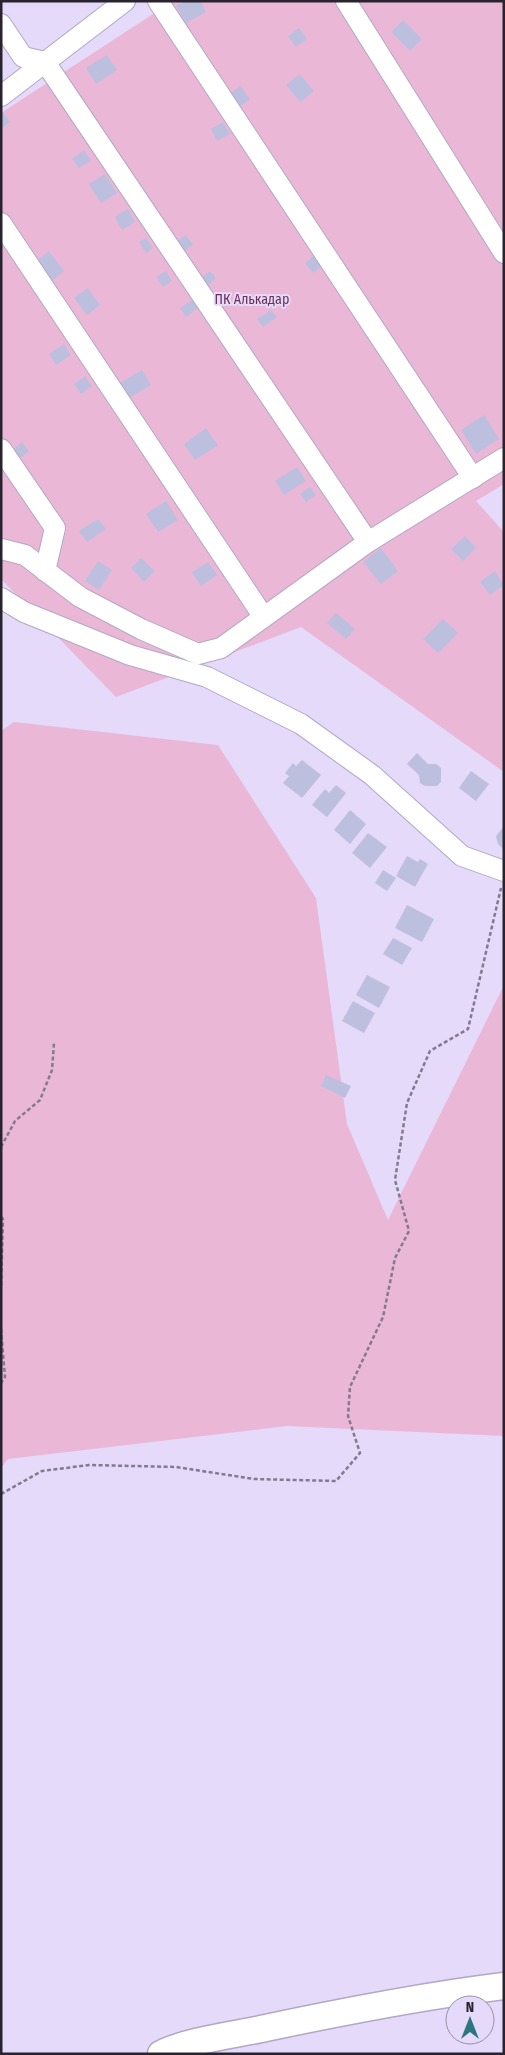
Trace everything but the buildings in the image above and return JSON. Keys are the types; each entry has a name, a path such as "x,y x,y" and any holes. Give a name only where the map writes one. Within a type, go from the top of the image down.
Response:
{"main road":[{"path":"161,2054 214,2039 314,2017 420,1997 504,1986"}],"street":[{"path":"1,96 125,1"},
{"path":"158,1 473,478"},
{"path":"348,3 504,253"},
{"path":"1,24 23,58 45,62 368,542"},
{"path":"1,86 23,58"},
{"path":"1,223 263,616"},
{"path":"1,449 55,528 45,571"},
{"path":"198,654 221,648 368,542 504,458"},
{"path":"1,549 25,555 80,597 141,629 198,654 278,712"},
{"path":"1,598 24,612 130,655 207,677 301,724 372,775 462,856 504,871"}],"path":[{"path":"1,1494 42,1471 89,1465 176,1467 254,1479 336,1481 360,1453 348,1416 350,1387 383,1317 395,1258 409,1230 395,1180 407,1104 430,1051 468,1029 504,879"},
{"path":"1,1147 15,1121 40,1100 52,1070 54,1043"},
{"path":"1,1217 1,1288"},
{"path":"1,1329 5,1377 1,1383"}],"green space":[{"name":"ПК Алькадар","path":"173,1 504,1 504,484 476,501 504,532 504,772 301,627 116,697 1,579 1,113"},
{"path":"14,722 218,745 316,898 347,1124 388,1220 504,985 504,1436 287,1426 8,1459 1,1468 1,731"}]}
